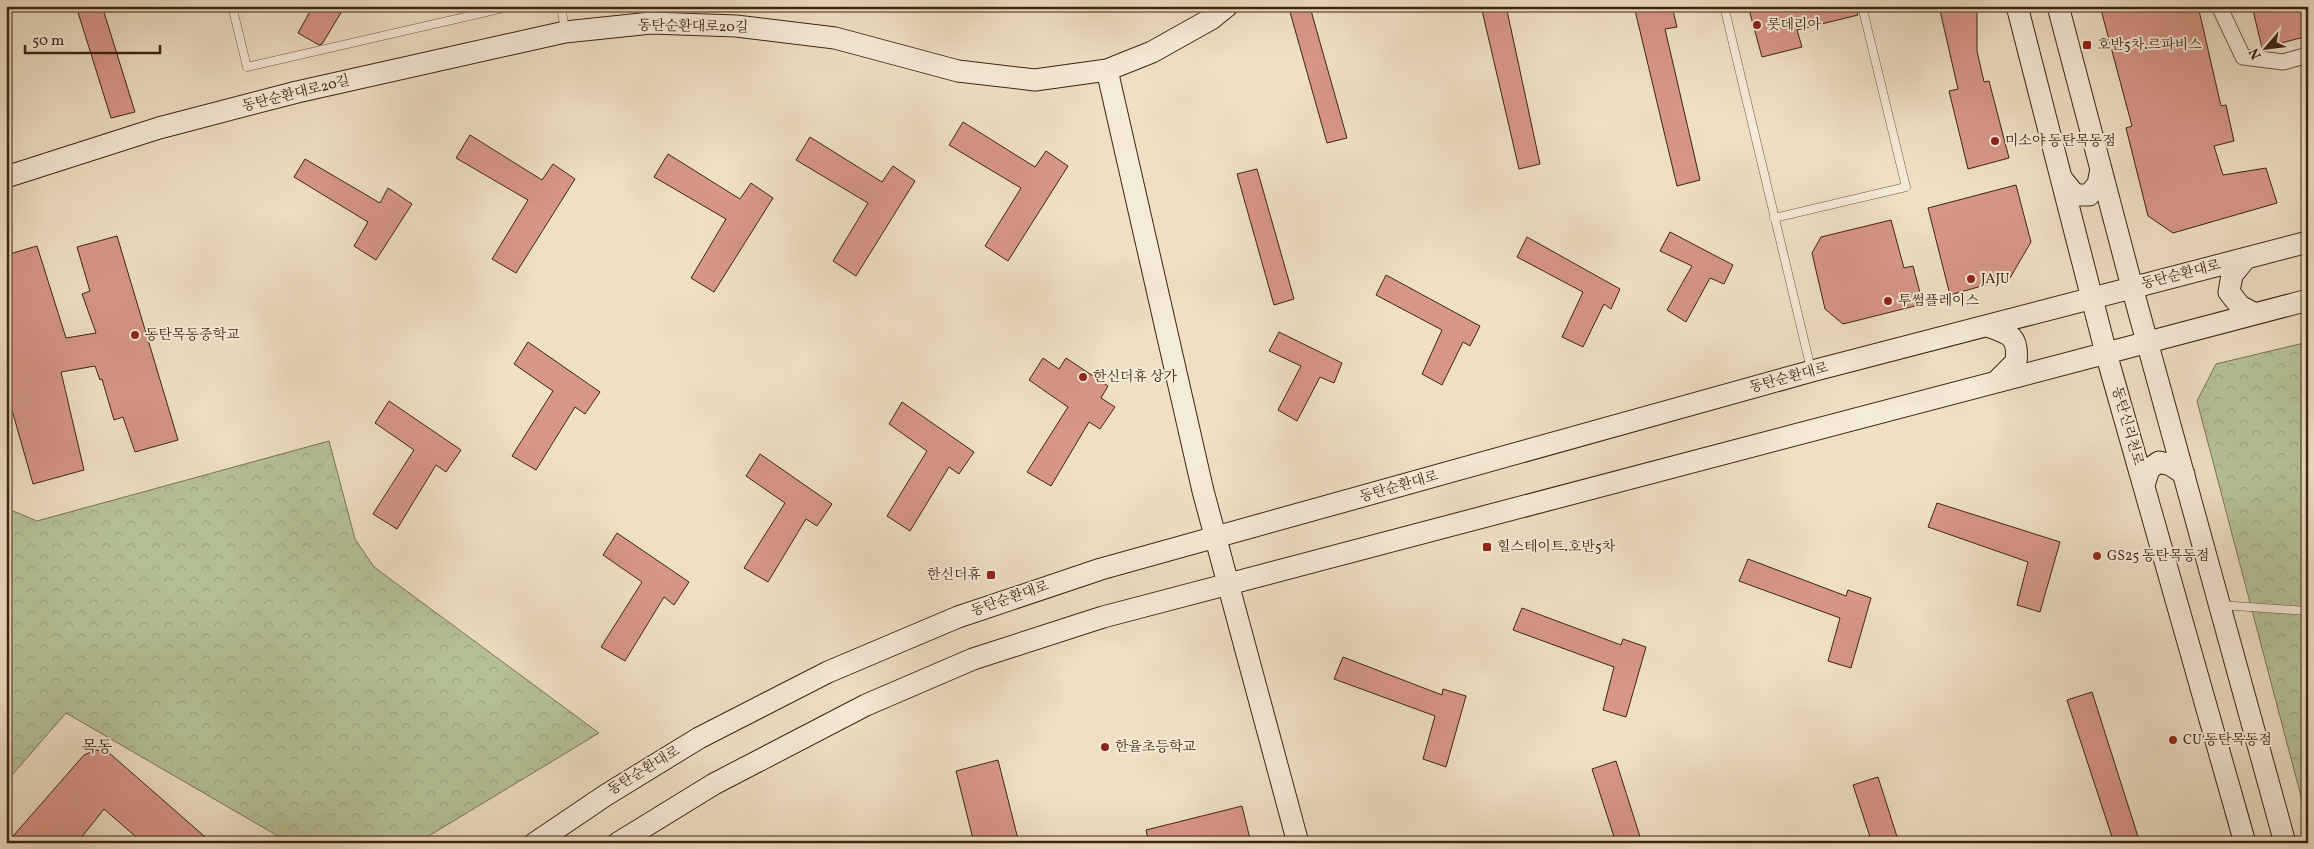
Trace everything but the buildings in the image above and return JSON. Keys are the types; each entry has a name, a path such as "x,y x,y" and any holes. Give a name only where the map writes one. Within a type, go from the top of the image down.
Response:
{"main road":[{"name":"동탄순환대로20길","path":"6,177 159,128 297,92 565,32 651,23 736,26 835,38 958,71 1035,80 1107,70 1152,52 1211,18 1227,6"},
{"name":"동탄신리천로","path":"2017,6 2106,353 2245,843"},
{"path":"2058,6 2218,605 2285,843"},
{"path":"1107,70 1215,538 1298,843"},
{"path":"2062,178 2076,195 2089,195 2098,184 2101,169"},
{"name":"동탄순환대로","path":"534,843 606,795 699,738 828,672 958,617 1101,569 1812,371 2308,242"},
{"path":"2246,258 2232,276 2229,292 2240,306 2255,314"},
{"path":"618,843 714,784 866,705 926,678 1046,634 1102,617 2308,300"},
{"path":"1987,326 2010,334 2018,347 2016,362 1995,382"},
{"path":"2144,485 2149,469 2159,462 2171,465 2184,474"}],"street":[{"path":"2220,6 2242,57 2283,62 2308,55"}],"lane":[{"path":"232,6 247,67 513,6"},
{"path":"561,6 565,32"},
{"path":"1724,6 1812,371"},
{"path":"1774,218 1906,186 1862,6"},
{"path":"2218,605 2308,611"}],"green space":[{"path":"2308,342 2308,823 2197,401 2216,364"},
{"path":"329,441 355,539 374,567 599,733 417,843 290,843 66,713 6,782 6,508 37,521"}],"place":[{"name":"롯데리아","path":"1757,25"},
{"name":"호반5차.르파비스","path":"2087,45"},
{"name":"미소야 동탄목동점","path":"1995,141"},
{"name":"JAJU","path":"1971,279"},
{"name":"투썸플레이스","path":"1888,301"},
{"name":"동탄목동중학교","path":"135,335"},
{"name":"한신더휴 상가","path":"1083,377"},
{"name":"힐스테이트.호반5차","path":"1487,547"},
{"name":"GS25 동탄목동점","path":"2097,556"},
{"name":"한신더휴","path":"991,575"},
{"name":"CU 동탄목동점","path":"2173,740"},
{"name":"한율초등학교","path":"1105,747"}],"district":[{"name":"목동","path":"97,748"}]}
